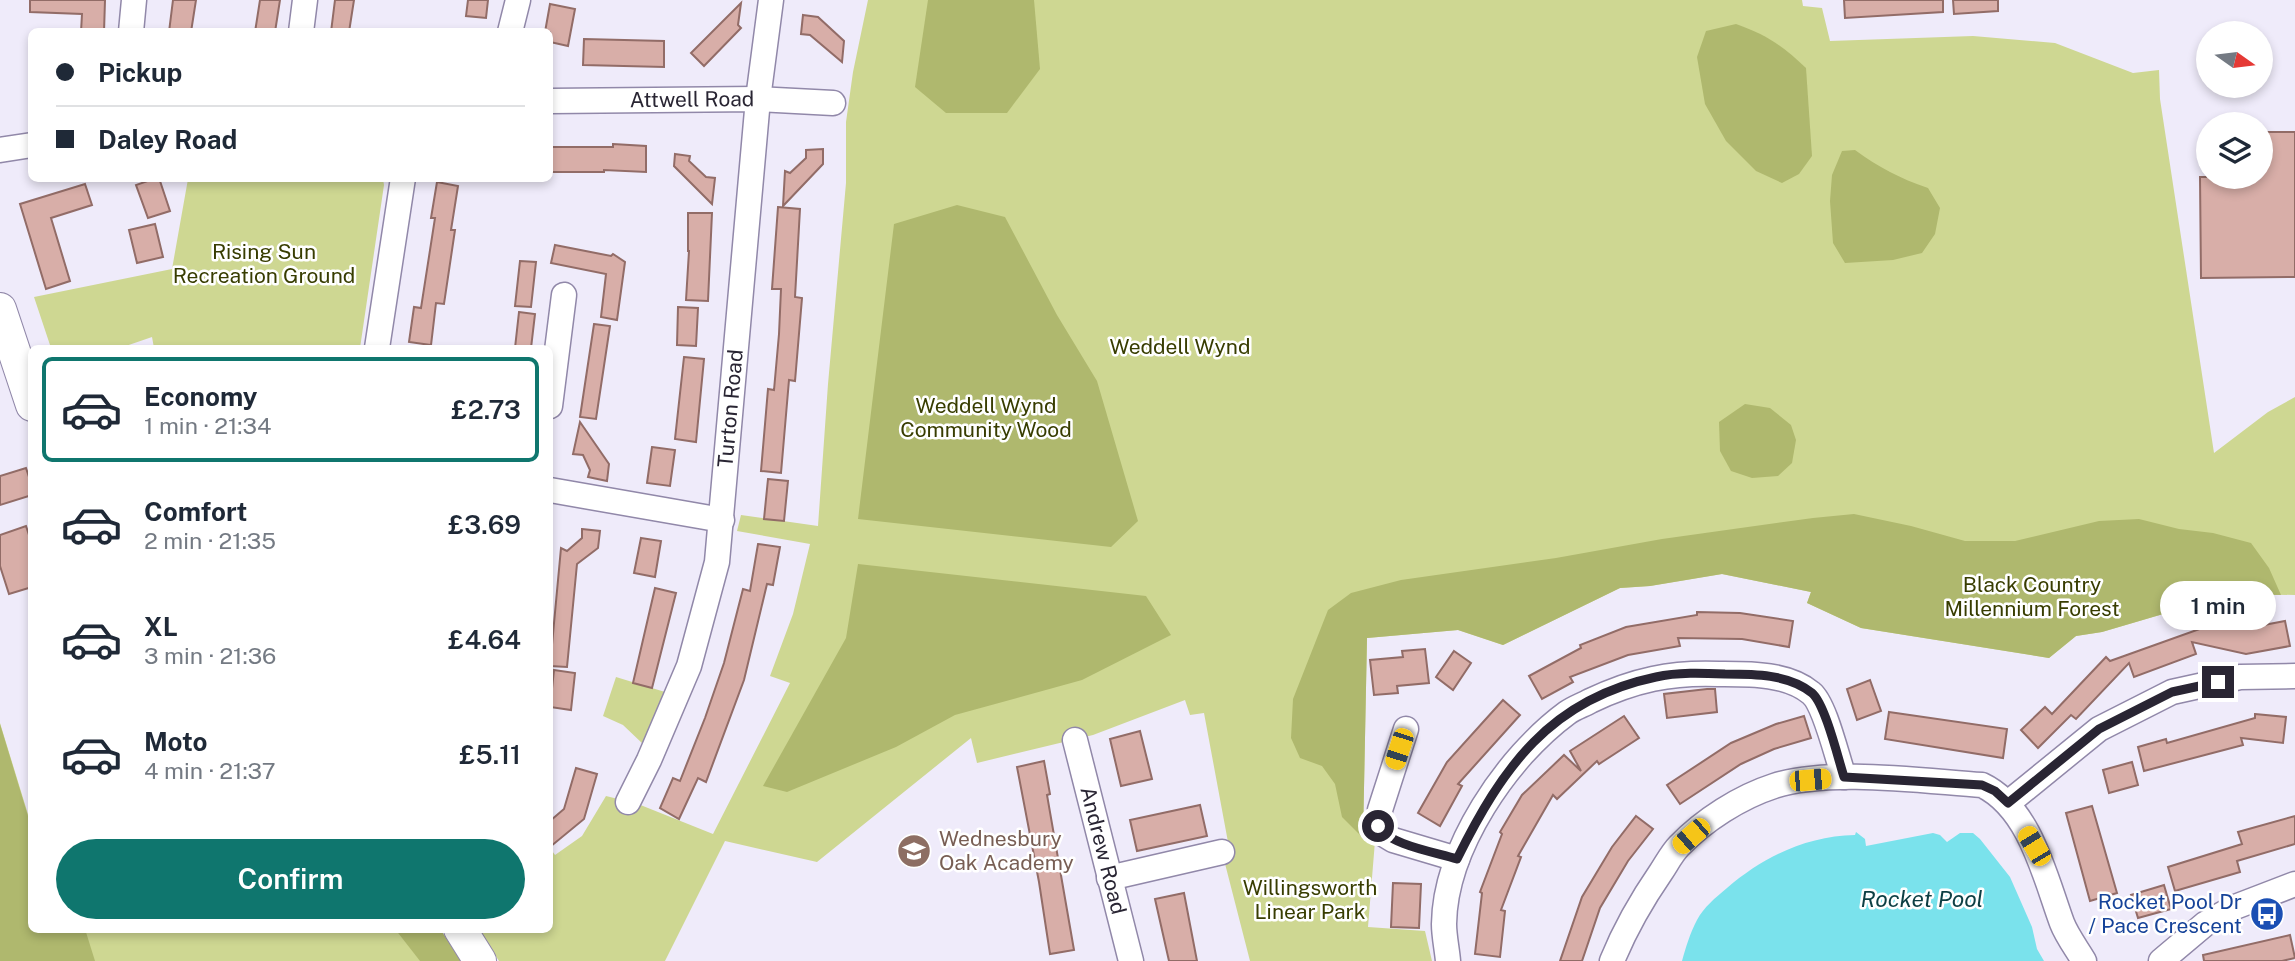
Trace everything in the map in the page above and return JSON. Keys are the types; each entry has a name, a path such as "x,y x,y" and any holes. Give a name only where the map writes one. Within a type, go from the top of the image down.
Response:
{"main road":[{"path":"0,309 28,393"},
{"path":"462,933 480,961"}],"street":[{"path":"131,28 134,0"},
{"path":"301,28 305,0"},
{"path":"511,28 518,0"},
{"name":"Turton Road","path":"628,802 689,666 717,562 758,99 771,0"},
{"name":"Attwell Road","path":"553,101 758,99 833,103"},
{"path":"0,150 28,146"},
{"path":"377,345 402,182"},
{"path":"553,382 564,295"},
{"path":"553,492 722,520"},
{"path":"1448,961 1444,923 1457,859 1488,800 1502,778 1532,742 1568,712 1616,688 1657,676 1695,673 1759,675 1795,684 1812,693 1821,705 1844,777"},
{"path":"2008,803 2099,729 2172,692 2240,677 2295,676"},
{"path":"1406,729 1380,810 1378,826 1382,834 1393,840 1457,859"},
{"name":"Andrew Road","path":"1075,740 1131,961"},
{"path":"1612,961 1624,931 1644,897 1679,846 1703,825 1728,807 1774,786 1844,777 1982,785 1995,791 2008,803 2034,846 2063,926 2084,961"},
{"path":"1109,878 1222,852"},
{"path":"2161,961 2206,924 2235,907 2295,884"}],"green space":[{"name":"Weddell Wynd","path":"868,0 1802,0 1803,6 1822,8 1830,41 1973,36 2055,43 2133,73 2159,70 2160,99 2214,453 2268,412 2295,397 2295,595 2231,594 2102,632 2076,636 2049,658 1861,628 1807,603 1811,592 1722,574 1620,588 1503,645 1458,630 1367,638 1363,838 1375,841 1368,927 1425,931 1432,961 1250,961 1222,852 1228,842 1204,713 1190,715 1185,700 1093,735 977,763 971,738 817,862 725,841 665,961 499,961 481,933 553,933 553,852 555,855 582,836 606,796 638,804 713,834 790,683 770,676 793,614 810,544 737,531 741,515 818,526 846,183 846,122"},
{"path":"928,0 1034,0 1040,69 1007,113 946,113 915,87"},
{"path":"1736,24 1774,42 1806,68 1812,156 1799,174 1782,183 1756,171 1726,141 1705,104 1697,57 1706,31"},
{"path":"1855,150 1890,172 1928,188 1940,208 1935,234 1922,253 1893,260 1845,263 1833,243 1830,201 1832,175 1842,151"},
{"name":"Rising Sun Recreation Ground","path":"187,182 384,182 360,345 153,345 152,337 129,345 50,345 34,297 172,269"},
{"name":"Weddell Wynd Community Wood","path":"957,205 1005,217 1057,315 1097,381 1138,521 1111,547 858,519 894,224"},
{"path":"1745,404 1770,408 1791,425 1796,440 1792,463 1778,476 1752,478 1731,471 1720,451 1719,422"},
{"name":"Black Country Millennium Forest","path":"1854,514 1965,541 2015,541 2099,521 2139,519 2179,529 2213,533 2251,543 2269,568 2281,595 2231,594 2102,632 2076,636 2049,658 1861,628 1807,603 1811,592 1722,574 1620,588 1503,645 1458,630 1367,638 1363,838 1342,817 1335,784 1322,766 1300,758 1291,738 1293,699 1328,610 1351,593 1401,580 1556,558 1662,539"},
{"path":"858,564 1146,596 1171,635 1082,680 955,715 896,747 787,792 763,786 846,638"},
{"path":"616,677 665,692 643,744 623,725 603,716"},
{"path":"0,723 28,814 28,933 443,933 461,961 0,961"},
{"path":"0,724 28,816 28,933 86,933 95,961 0,961"},
{"path":"398,933 443,933 461,961 420,961"}],"water":[{"name":"Rocket Pool","path":"1856,832 1865,839 1866,846 1933,833 1940,835 1947,842 1960,833 1973,833 2010,877 2044,961 1682,961 1700,915 1714,899 1741,877 1786,850 1819,839 1855,835"}],"building":[{"path":"30,0 105,0 104,28 81,28 82,14 30,12"},
{"path":"173,0 196,0 192,28 170,28"},
{"path":"260,0 280,0 276,28 256,28"},
{"path":"335,0 354,0 350,28 332,28"},
{"path":"468,0 488,0 486,18 466,16"},
{"path":"1844,0 1943,0 1943,12 1845,18"},
{"path":"1953,0 1998,0 1998,11 1954,14"},
{"path":"741,3 738,25 741,28 704,66 691,53"},
{"path":"550,4 575,9 568,46 553,43 553,28 546,28"},
{"path":"803,15 818,17 844,41 842,62 810,35 801,34"},
{"path":"584,39 664,41 664,67 583,65"},
{"path":"2273,132 2295,132 2295,277 2201,278 2200,189 2273,189"},
{"path":"613,144 646,146 646,172 553,172 553,147 613,147"},
{"path":"823,149 823,164 783,206 785,171 790,173 806,158 806,150"},
{"path":"675,154 690,156 689,161 706,177 715,178 712,204 674,166"},
{"path":"160,182 170,211 148,218 136,185"},
{"path":"437,182 458,186 451,230 455,230 444,304 436,303 431,345 409,342 414,307 421,308 435,218 431,218"},
{"path":"85,184 92,205 51,218 70,281 46,289 20,204"},
{"path":"778,207 800,209 795,297 802,298 795,381 789,380 781,473 761,471 768,389 774,390 779,334 781,289 772,289"},
{"path":"688,213 712,213 708,301 686,300"},
{"path":"155,224 163,257 137,263 129,230"},
{"path":"555,245 611,256 613,254 625,262 617,320 601,317 606,274 551,263"},
{"path":"520,261 536,262 531,307 515,306"},
{"path":"678,307 698,308 696,346 677,345"},
{"path":"519,312 535,314 531,345 515,345"},
{"path":"594,324 610,326 596,419 580,417"},
{"path":"684,357 704,359 696,442 675,439"},
{"path":"580,422 609,464 607,481 588,477 590,470 583,455 573,454"},
{"path":"652,447 675,450 670,486 647,483"},
{"path":"26,468 28,496 0,505 0,476"},
{"path":"768,479 788,481 784,521 764,519"},
{"path":"26,526 28,588 9,594 0,566 0,535"},
{"path":"582,529 600,531 598,548 577,564 567,667 553,666 553,634 561,548 567,551 582,538"},
{"path":"641,538 661,541 655,577 634,573"},
{"path":"758,544 780,547 773,585 767,584 744,680 706,782 698,778 679,819 660,808 673,778 680,781 705,718 724,663 743,589 750,591"},
{"path":"655,588 676,593 652,688 633,683"},
{"path":"1697,612 1740,613 1793,621 1789,647 1742,639 1678,638 1680,646 1628,655 1570,677 1573,682 1542,699 1529,676 1581,648 1580,645 1626,627 1697,615"},
{"path":"2209,621 2243,629 2285,621 2290,646 2246,654 2192,642 2196,654 2134,677 2129,663 2076,719 2071,715 2038,748 2021,730 2045,707 2052,714 2106,657 2110,661 2208,626"},
{"path":"1425,649 1429,683 1397,686 1398,693 1374,695 1370,660 1403,657 1402,651"},
{"path":"1454,651 1471,663 1453,690 1436,677"},
{"path":"554,670 575,673 571,710 553,707"},
{"path":"1870,680 1881,711 1857,720 1847,689"},
{"path":"1715,689 1717,712 1667,718 1664,694"},
{"path":"1503,700 1520,715 1458,784 1462,786 1440,826 1418,813 1447,762"},
{"path":"1889,712 2007,729 2003,758 1885,739"},
{"path":"2255,714 2286,717 2283,743 2241,738 2243,745 2144,771 2138,747 2166,739 2167,743 2255,718"},
{"path":"1624,716 1639,738 1599,764 1597,761 1557,799 1553,795 1518,856 1521,857 1501,910 1505,911 1500,957 1475,954 1480,892 1502,834 1500,832 1522,795 1564,755 1581,771 1570,751"},
{"path":"1804,716 1811,738 1774,749 1741,764 1680,804 1667,785 1731,743 1776,724"},
{"path":"1140,731 1152,779 1121,786 1110,739"},
{"path":"1044,761 1050,794 1047,795 1074,950 1050,954 1017,767"},
{"path":"2132,762 2138,785 2109,793 2103,770"},
{"path":"576,768 597,774 584,819 553,845 553,818 564,809"},
{"path":"1200,805 1207,836 1137,851 1130,820"},
{"path":"2092,806 2117,893 2090,901 2066,813"},
{"path":"1636,816 1653,829 1628,861 1600,908 1582,961 1560,961 1582,897 1612,847"},
{"path":"2295,816 2295,844 2237,861 2240,872 2175,891 2168,867 2242,844 2238,832"},
{"path":"1393,883 1421,884 1419,928 1391,927"},
{"path":"2164,885 2171,909 2138,918 2131,895"},
{"path":"1184,893 1197,961 1169,961 1155,899"},
{"path":"2290,935 2295,958 2282,961 2204,961 2203,955"}],"place":[{"name":"Wednesbury Oak Academy","path":"914,851"},
{"name":"Rocket Pool Dr / Pace Crescent","path":"2267,914"}],"route":[{"path":"1378,826 1382,834 1393,840 1457,859 1480,811 1502,778 1532,742 1568,712 1616,688 1657,676 1695,673 1759,675 1795,684 1812,693 1821,705 1844,777 1982,785 1995,791 2008,803 2099,729 2172,692 2218,682"}],"park label":[{"name":"Willingsworth Linear Park","path":"1310,900"}]}
